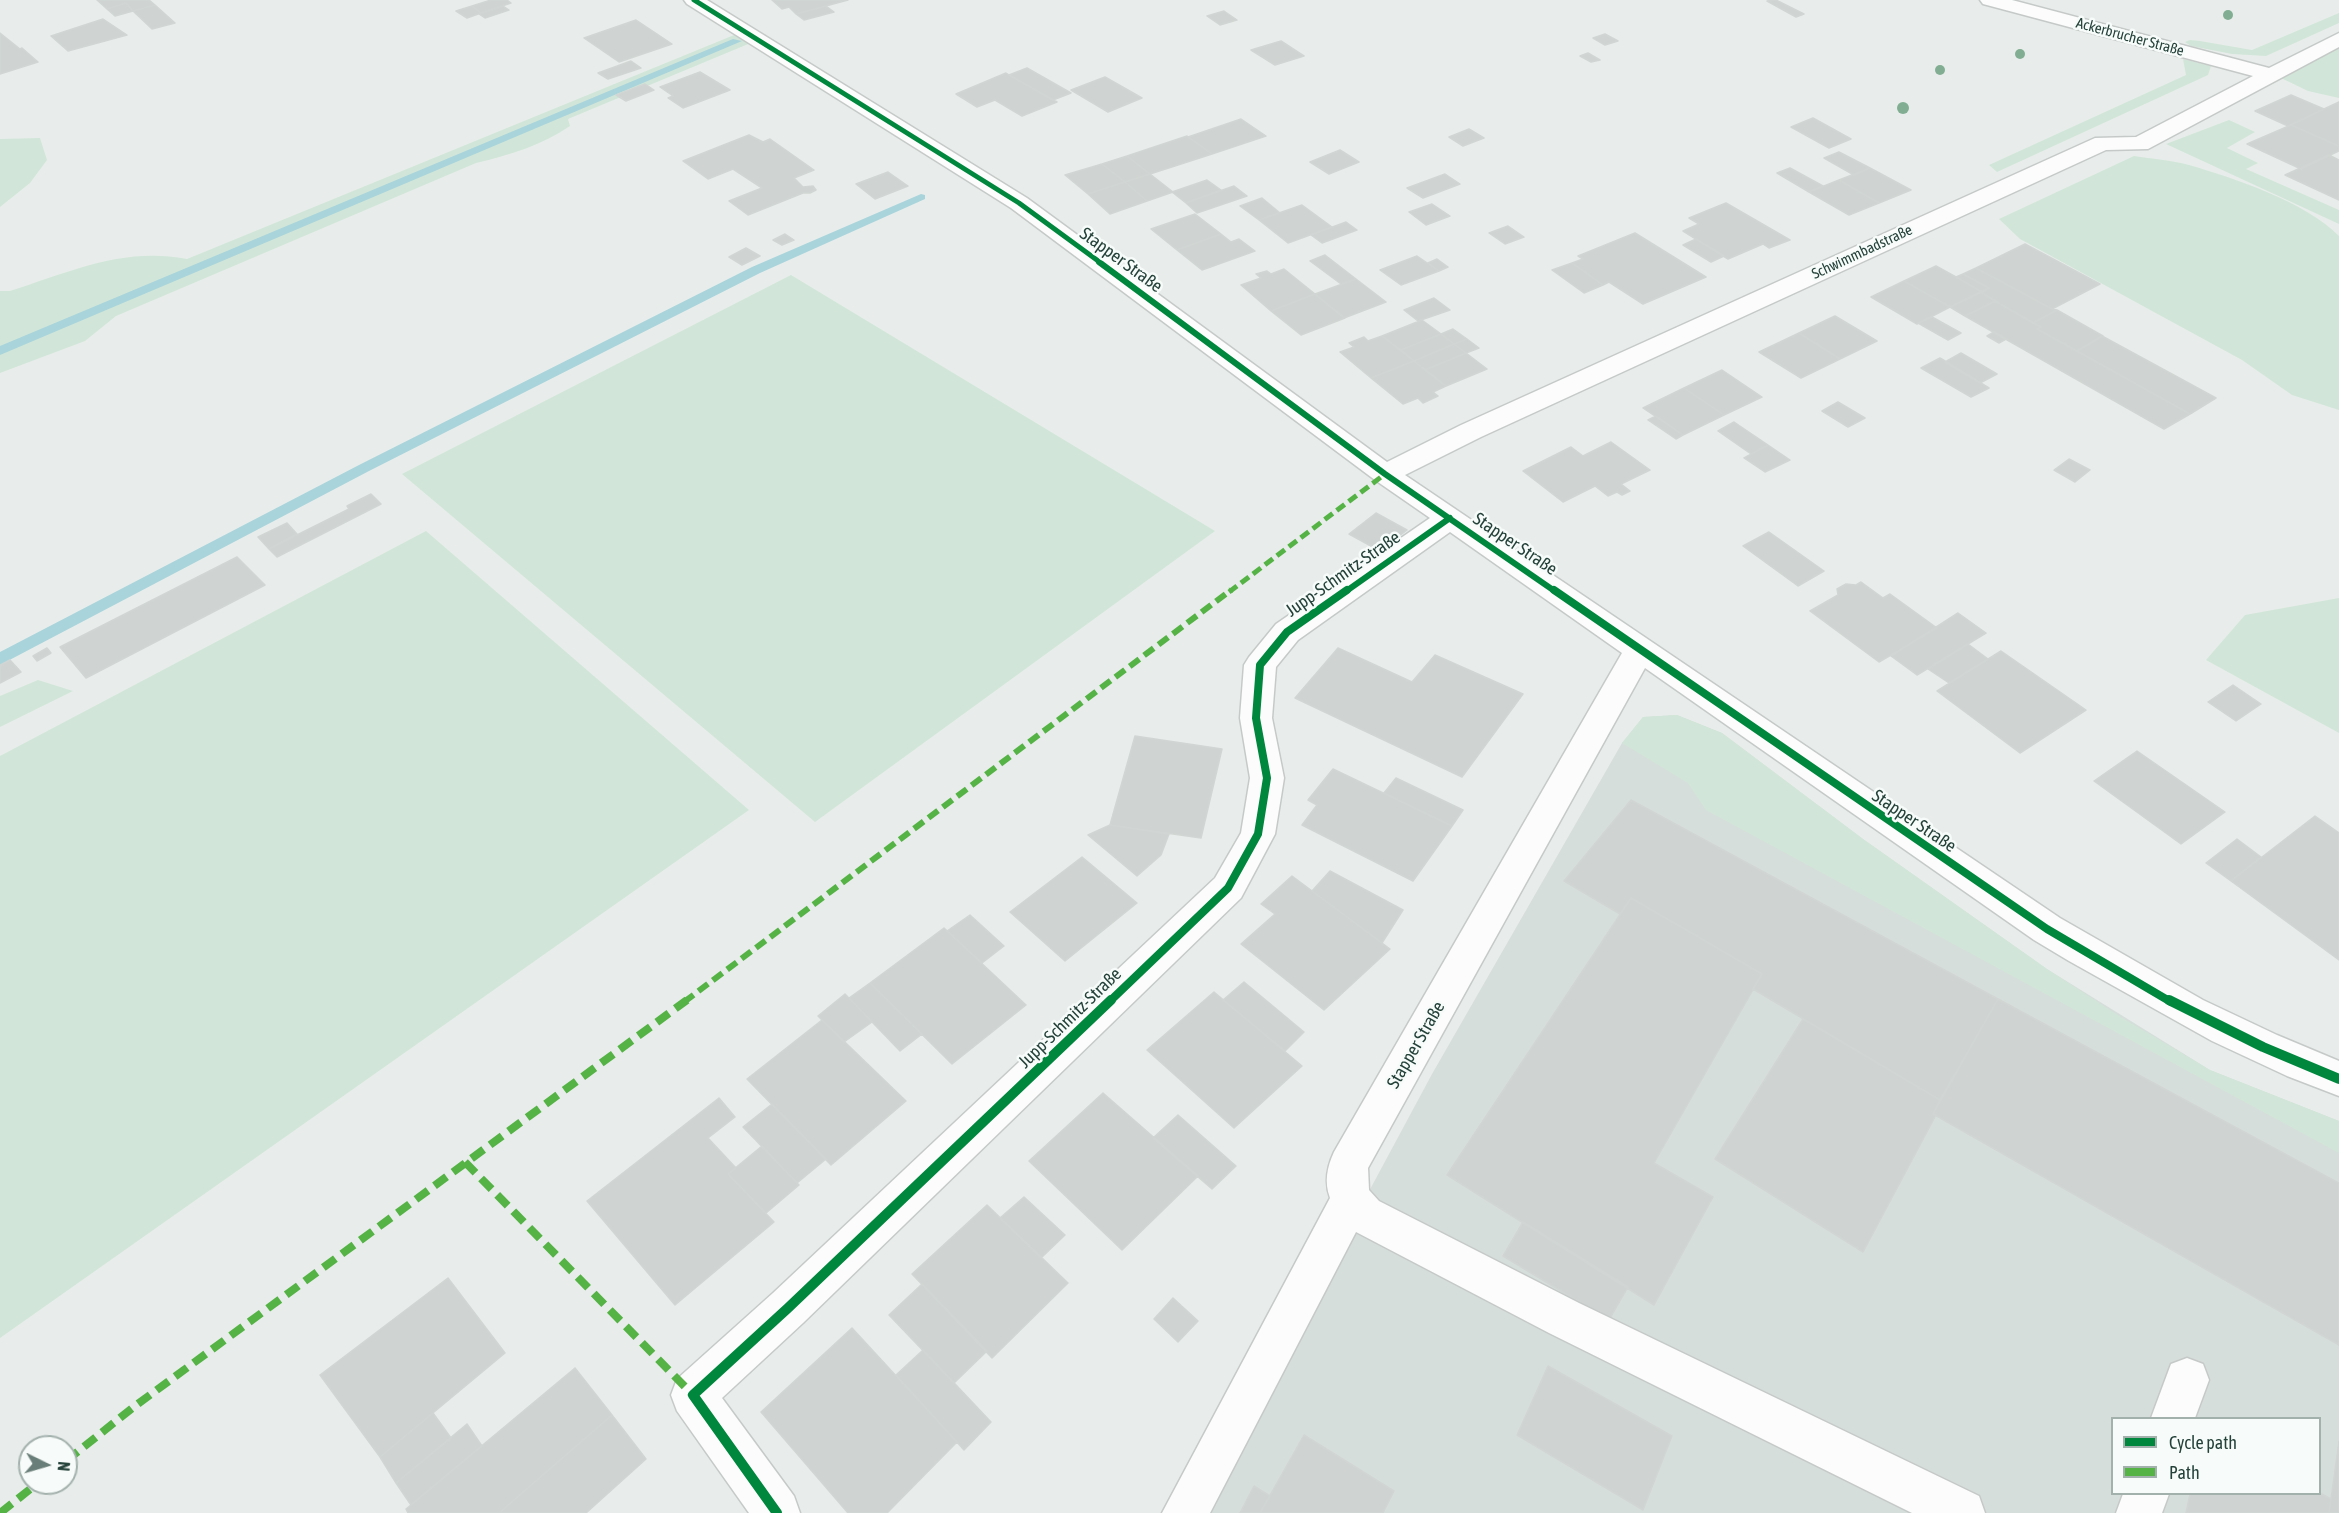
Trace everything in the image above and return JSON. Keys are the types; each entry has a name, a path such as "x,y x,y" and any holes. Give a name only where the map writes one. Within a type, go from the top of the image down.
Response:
{"street":[{"name":"Stapper Straße","path":"694,0 1019,203 1385,474 2017,909 2121,975 2258,1047 2339,1079"},
{"name":"Ackerbrucher Straße","path":"1990,0 2270,74"},
{"name":"Schwimmbadstraße","path":"1385,474 1471,431 2103,142 2140,144 2242,99 2270,74 2339,39"},
{"name":"Jupp-Schmitz-Straße","path":"777,1513 693,1395 797,1300 1228,888 1258,834 1267,777 1256,718 1260,665 1287,632 1450,518"},
{"name":"Stapper Straße","path":"1350,1201 1347,1190 1348,1165 1640,649"},
{"path":"1185,1513 1350,1201 1364,1215 1564,1318 1962,1513"},
{"path":"2139,1513 2146,1495"}],"shaded area":[{"path":"1677,715 1722,733 1863,839 2047,969 2210,1070 2339,1121 2339,1513 1196,1513 1432,1074 1622,743 1643,717"}],"green space":[{"path":"2339,13 2339,23 2266,56 2232,54 2191,46 2185,42 2200,41 2252,50"},
{"path":"739,33 753,42 568,119 570,126 537,144 476,163 116,316 85,341 0,373 0,291 10,291 75,269 118,259 163,256 187,259"},
{"path":"2339,48 2339,98 2308,91 2279,77"},
{"path":"2183,59 2211,66 2208,75 1997,172 1989,165 2186,75"},
{"path":"2229,120 2255,132 2227,148 2258,163 2246,169 2339,210 2339,224 2166,144"},
{"path":"40,138 47,160 30,183 0,207 0,139"},
{"path":"2134,156 2182,163 2248,184 2308,212 2339,236 2339,410 2292,395 2242,360 2020,239 1999,219"},
{"path":"791,275 1215,531 815,822 402,474"},
{"path":"426,531 749,810 0,1338 0,756"},
{"path":"2339,598 2339,733 2206,660 2245,615"},
{"path":"38,680 73,691 0,727 0,696"},
{"path":"1677,715 1722,733 1863,839 2047,969 2119,1016 2210,1070 2339,1121 2339,1153 1706,810 1688,783 1622,743 1643,717"}],"building":[{"path":"97,0 149,0 155,5 133,11 126,3 107,9"},
{"path":"491,0 507,0 511,3 481,13 472,6"},
{"path":"772,0 848,0 796,14 789,7 782,9"},
{"path":"1776,0 1804,14 1796,17 1767,1"},
{"path":"126,3 133,11 115,16 107,9"},
{"path":"155,5 175,23 152,29 133,11"},
{"path":"472,6 481,13 467,18 456,11"},
{"path":"503,6 509,10 485,18 479,14"},
{"path":"826,6 834,12 804,20 796,14"},
{"path":"1224,11 1237,20 1220,25 1207,16"},
{"path":"103,19 127,35 68,51 51,36"},
{"path":"636,20 672,44 619,62 584,38"},
{"path":"0,33 20,49 22,48 38,62 0,74"},
{"path":"1605,34 1618,41 1605,45 1593,38"},
{"path":"1281,41 1304,56 1275,65 1251,50"},
{"path":"1588,53 1600,60 1591,62 1580,56"},
{"path":"631,61 641,68 608,79 598,73"},
{"path":"1027,68 1071,93 1053,100 1009,75"},
{"path":"700,72 730,90 683,108 668,98 673,96 660,87"},
{"path":"1006,73 1057,102 1022,116 995,100 977,107 956,94"},
{"path":"1105,77 1142,98 1108,112 1071,90"},
{"path":"645,84 654,90 626,101 616,95"},
{"path":"2291,95 2324,109 2288,126 2255,111"},
{"path":"2339,102 2339,146 2291,125 2324,109"},
{"path":"1813,118 1851,139 1829,148 1791,127"},
{"path":"1241,119 1266,136 1212,154 1188,137"},
{"path":"2291,125 2339,146 2339,151 2301,169 2247,144"},
{"path":"1469,129 1484,138 1463,146 1449,137"},
{"path":"749,135 763,142 770,139 814,170 794,178 803,187 813,186 816,190 748,215 729,201 762,188 733,169 708,179 683,161"},
{"path":"1187,136 1212,154 1150,174 1127,156"},
{"path":"1340,150 1359,162 1329,174 1310,162"},
{"path":"1839,152 1870,168 1854,175 1824,158"},
{"path":"2329,155 2339,160 2339,200 2285,175"},
{"path":"1127,156 1150,174 1125,182 1102,164"},
{"path":"1102,164 1125,182 1088,194 1065,175"},
{"path":"1790,168 1823,186 1809,192 1777,173"},
{"path":"1870,168 1911,190 1879,203 1839,180"},
{"path":"888,172 908,186 875,199 856,184"},
{"path":"1150,174 1173,192 1147,201 1125,182"},
{"path":"1445,174 1460,184 1423,198 1407,188"},
{"path":"1207,180 1221,190 1186,203 1172,192"},
{"path":"1839,180 1879,203 1849,215 1809,192"},
{"path":"1125,182 1147,201 1110,214 1088,194"},
{"path":"1234,186 1247,196 1197,213 1186,203"},
{"path":"1262,198 1280,213 1259,220 1240,206"},
{"path":"1726,203 1790,240 1769,248 1763,244 1728,259 1683,231 1699,224 1689,218"},
{"path":"1432,204 1450,216 1426,225 1409,212"},
{"path":"1302,205 1332,227 1288,243 1259,220"},
{"path":"1195,214 1221,234 1177,250 1151,229"},
{"path":"1346,222 1357,230 1322,243 1311,235"},
{"path":"1508,226 1524,237 1505,244 1489,233"},
{"path":"1635,233 1706,277 1643,304 1609,282 1603,285 1572,263 1583,259 1578,256"},
{"path":"785,234 794,240 782,245 773,240"},
{"path":"1221,234 1231,242 1239,239 1255,251 1202,270 1177,250"},
{"path":"1696,239 1724,256 1711,262 1683,245"},
{"path":"2025,244 2100,284 2052,309 1976,268"},
{"path":"746,248 760,256 742,265 729,257"},
{"path":"1325,255 1356,279 1341,284 1310,261"},
{"path":"1417,256 1439,271 1401,285 1380,270"},
{"path":"1437,259 1448,267 1439,271 1428,263"},
{"path":"1572,263 1603,285 1584,293 1552,270"},
{"path":"1936,266 1982,292 1950,307 1904,281"},
{"path":"1976,268 2057,310 2033,323 1980,292 1989,288 1963,274"},
{"path":"1284,269 1315,294 1271,311 1241,285 1261,278 1256,274 1267,271 1271,274"},
{"path":"1963,274 1989,288 1982,292 1956,277"},
{"path":"1356,279 1386,302 1344,318 1315,294"},
{"path":"1904,281 1950,307 1917,324 1871,297"},
{"path":"1980,292 1996,301 1965,316 1950,307"},
{"path":"1315,294 1345,318 1301,335 1271,311"},
{"path":"1434,298 1450,310 1418,321 1404,310"},
{"path":"1995,301 2041,327 2037,329 2190,414 2164,429 1965,316"},
{"path":"2057,310 2103,336 2077,351 2037,329 2041,327 2033,323"},
{"path":"1835,316 1877,341 1840,359 1799,333"},
{"path":"1932,317 1961,333 1948,340 1918,323"},
{"path":"1422,320 1441,334 1401,350 1382,336"},
{"path":"1453,329 1467,339 1454,344 1441,334"},
{"path":"1994,332 2006,339 1999,343 1987,336"},
{"path":"1799,333 1840,359 1801,378 1759,352"},
{"path":"1441,334 1454,344 1414,361 1401,350"},
{"path":"1382,336 1414,361 1371,378 1340,352 1354,347 1349,343 1364,337 1368,341"},
{"path":"2102,336 2216,398 2190,414 2077,351"},
{"path":"1467,339 1479,348 1466,353 1454,344"},
{"path":"1454,344 1466,353 1425,370 1414,361"},
{"path":"1466,353 1487,369 1446,386 1425,370"},
{"path":"1961,353 1997,374 1980,383 1945,362"},
{"path":"1940,358 1989,388 1971,397 1921,368"},
{"path":"1414,361 1446,386 1433,392 1438,396 1423,403 1418,398 1403,404 1371,378"},
{"path":"1722,370 1762,397 1724,415 1684,388"},
{"path":"1684,388 1724,415 1683,435 1643,408"},
{"path":"1838,402 1865,418 1848,427 1822,411"},
{"path":"1656,416 1683,435 1676,439 1648,420"},
{"path":"1734,422 1768,445 1751,454 1718,431"},
{"path":"1611,442 1650,470 1621,484 1630,491 1622,495 1617,492 1608,496 1595,486 1563,502 1523,471 1571,447 1583,456"},
{"path":"1768,445 1790,460 1765,472 1744,458"},
{"path":"2069,459 2090,470 2075,482 2054,470"},
{"path":"371,494 381,504 277,557 269,549 349,509 347,506"},
{"path":"1376,513 1407,530 1380,551 1349,534"},
{"path":"287,523 297,534 269,549 258,537"},
{"path":"1769,532 1824,571 1798,586 1743,546"},
{"path":"237,557 265,585 86,678 60,647"},
{"path":"1861,582 1883,598 1890,594 1937,628 1879,662 1810,611 1838,595 1837,589 1846,584 1856,585"},
{"path":"1958,613 1986,633 1917,675 1891,656"},
{"path":"1968,644 1988,659 1949,683 1928,669"},
{"path":"47,648 51,653 37,661 33,656"},
{"path":"1338,648 1412,682 1435,655 1523,694 1462,777 1295,698"},
{"path":"2001,651 2086,710 2020,753 1937,691"},
{"path":"10,660 21,672 0,683 0,665"},
{"path":"2233,685 2261,704 2236,721 2208,702"},
{"path":"1135,736 1222,749 1201,838 1110,825"},
{"path":"2137,751 2225,812 2181,844 2094,781"},
{"path":"1333,769 1452,826 1413,881 1302,825 1317,805 1308,800"},
{"path":"1396,778 1463,810 1452,826 1384,793"},
{"path":"1631,800 1998,999 1940,1100 1753,989 1762,974 1631,898 1620,914 1564,881"},
{"path":"2315,816 2339,833 2339,960 2231,881"},
{"path":"1110,825 1169,834 1161,855 1137,876 1088,835"},
{"path":"2237,839 2261,857 2231,881 2206,863"},
{"path":"1082,857 1137,903 1065,961 1010,912"},
{"path":"1330,871 1403,910 1382,943 1312,891"},
{"path":"1292,876 1390,949 1324,1010 1241,944 1275,914 1261,904"},
{"path":"1631,898 1762,974 1654,1163 1713,1197 1654,1305 1447,1175"},
{"path":"970,915 1004,946 982,963 947,931"},
{"path":"944,928 1026,1005 952,1064 870,983"},
{"path":"1244,982 1304,1032 1285,1051 1223,1000"},
{"path":"870,983 922,1034 900,1051 849,998"},
{"path":"1214,992 1302,1066 1234,1128 1147,1050"},
{"path":"845,994 872,1022 844,1042 818,1016"},
{"path":"1998,999 2339,1183 2339,1345 1933,1114"},
{"path":"1803,1019 1940,1100 1933,1114 1936,1115 1863,1252 1715,1159"},
{"path":"822,1020 906,1101 831,1165 747,1079"},
{"path":"1103,1093 1198,1176 1122,1250 1029,1161"},
{"path":"719,1098 735,1117 708,1138 736,1168 728,1174 774,1222 675,1305 587,1201"},
{"path":"772,1104 826,1159 797,1183 743,1127"},
{"path":"1178,1115 1236,1166 1212,1189 1153,1138"},
{"path":"762,1146 799,1185 766,1213 728,1174"},
{"path":"1024,1197 1065,1235 1041,1258 1000,1218"},
{"path":"987,1205 1068,1283 992,1358 912,1274"},
{"path":"1523,1222 1628,1287 1609,1320 1503,1256"},
{"path":"448,1278 505,1353 380,1457 320,1375"},
{"path":"922,1284 987,1351 954,1383 889,1315"},
{"path":"1173,1298 1198,1321 1178,1342 1154,1319"},
{"path":"852,1328 957,1442 887,1513 848,1513 761,1412"},
{"path":"923,1350 991,1422 964,1450 896,1375"},
{"path":"1548,1366 1672,1436 1643,1510 1517,1435"},
{"path":"575,1368 612,1415 499,1513 408,1513 406,1509"},
{"path":"433,1413 451,1438 396,1483 380,1457"},
{"path":"612,1415 646,1459 586,1513 499,1513"},
{"path":"467,1424 482,1446 411,1505 396,1483"},
{"path":"1304,1435 1394,1491 1383,1513 1260,1513"},
{"path":"2339,1441 2339,1513 2329,1513 2331,1499"},
{"path":"1254,1486 1270,1496 1260,1513 1240,1513"},
{"path":"2321,1494 2331,1499 2329,1513 2186,1513 2190,1495"}],"waterway":[{"path":"0,351 737,41"},
{"path":"0,659 364,468 756,270 921,197"}],"marked path":[{"path":"78,1451 135,1406 711,982 1385,474"},
{"path":"465,1162 696,1398"},
{"path":"0,1513 23,1495"}],"cycle path":[{"path":"694,0 1019,203 1385,474 2047,929 2189,1011 2263,1047 2339,1079"},
{"path":"777,1513 693,1395 788,1308 1228,888 1258,834 1267,778 1256,718 1260,665 1287,632 1450,518"}]}
